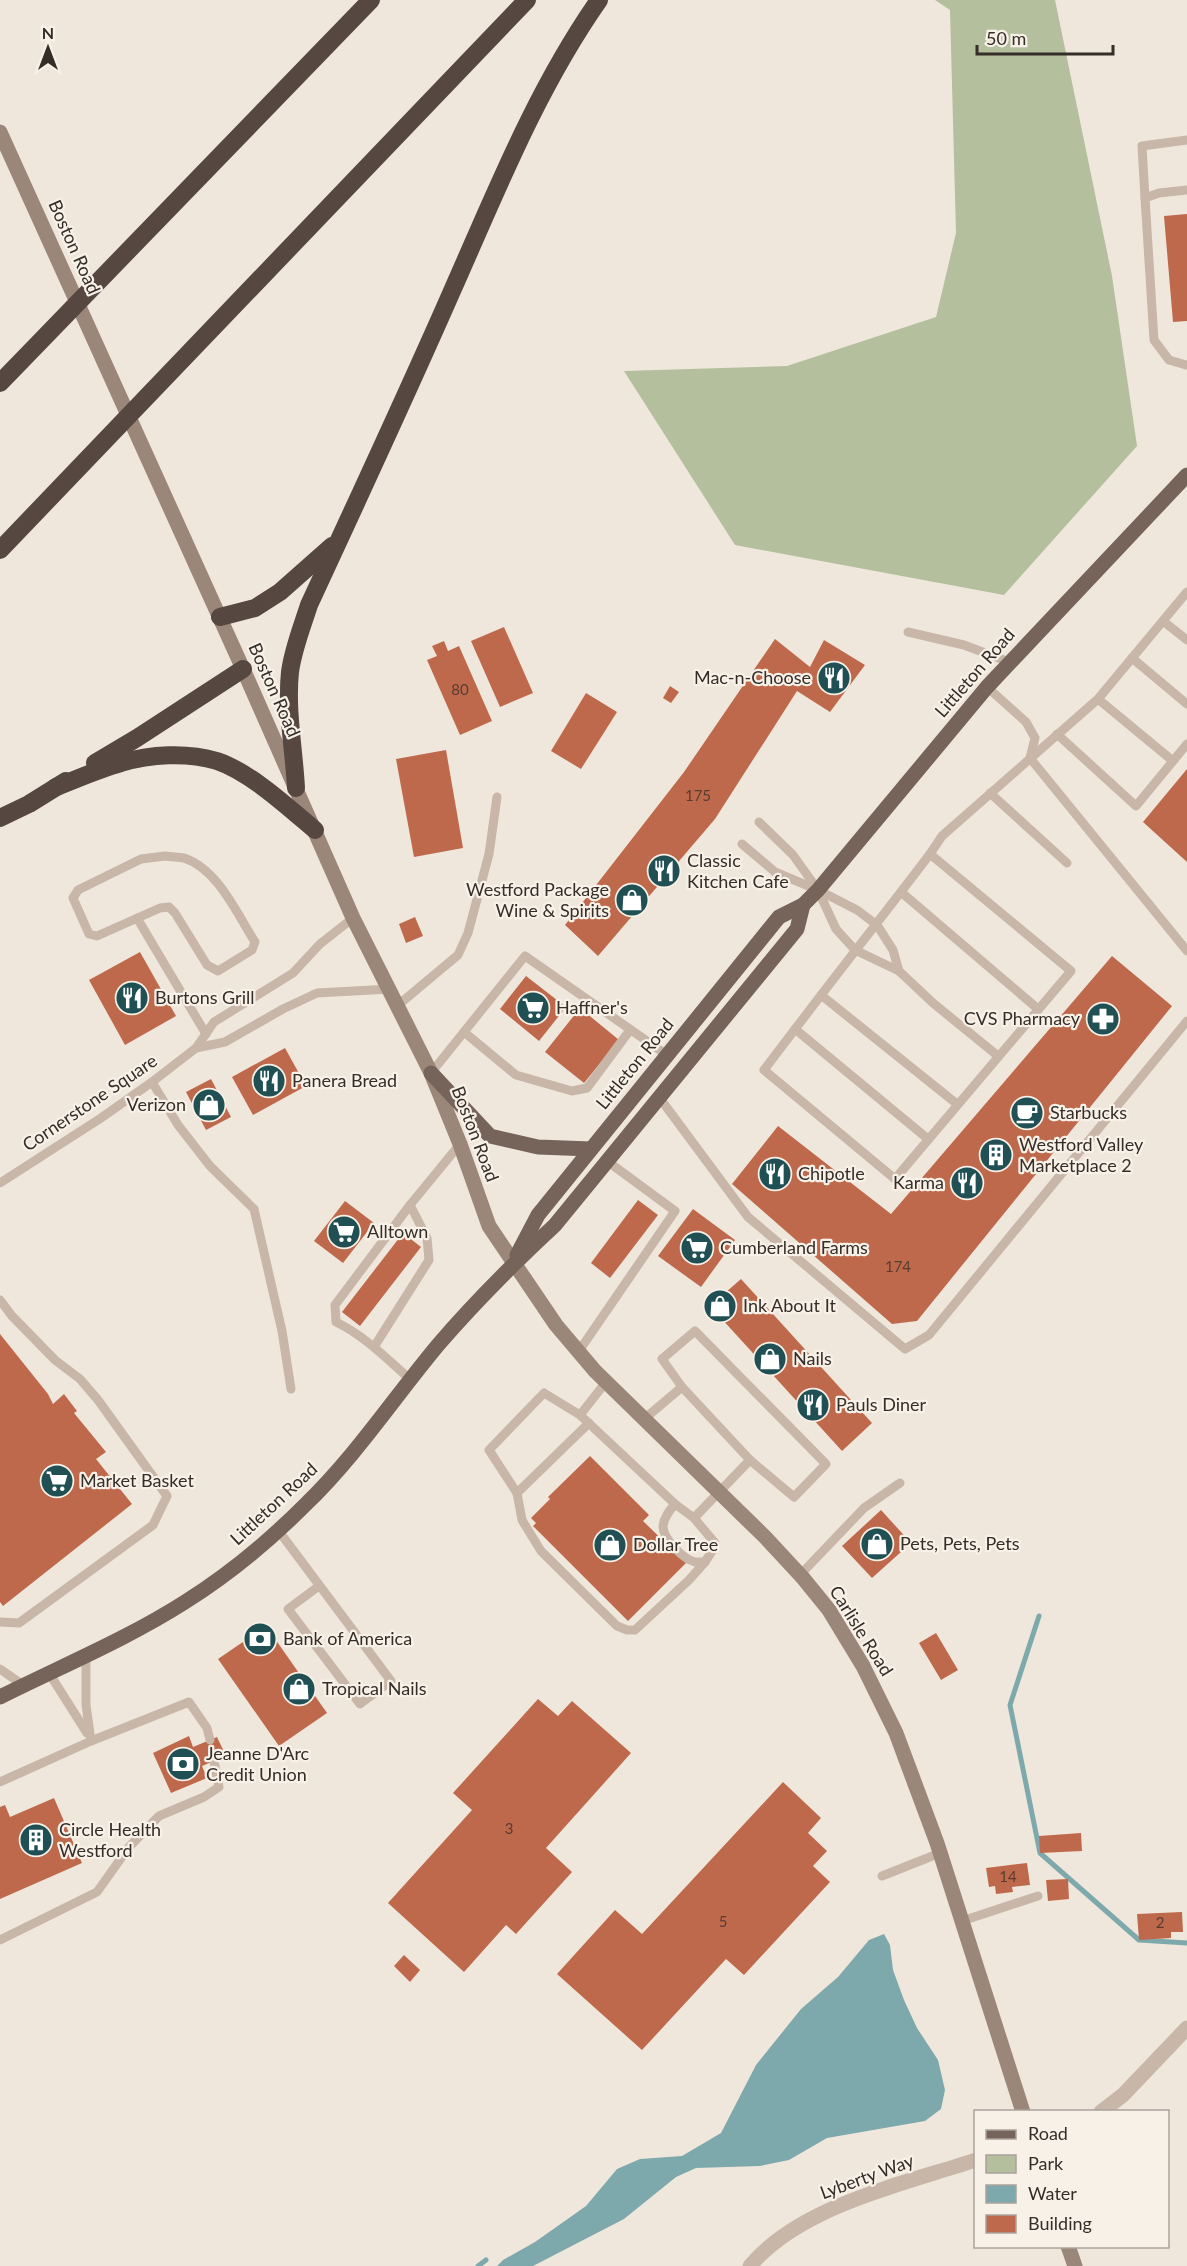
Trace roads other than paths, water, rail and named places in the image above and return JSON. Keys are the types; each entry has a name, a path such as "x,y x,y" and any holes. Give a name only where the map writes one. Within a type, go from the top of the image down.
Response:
{"highway":[{"path":"0,383 371,0"},
{"path":"0,550 527,0"},
{"path":"296,788 289,708 290,671 309,605 526,125 569,43 599,0"},
{"path":"220,617 255,608 280,592 339,538"},
{"path":"0,818 137,738 243,669"},
{"path":"56,787 121,763 149,756 189,756 217,762 247,778 274,796 315,830"}],"main road":[{"name":"Boston Road","path":"0,132 220,617 353,918 431,1073 460,1144 489,1226 513,1263"},
{"name":"Littleton Road","path":"513,1263 538,1215 779,917 803,905 818,890 1009,662 1187,475"},
{"name":"Littleton Road","path":"0,1697 128,1634 187,1601 244,1559 278,1530 339,1469 439,1344 513,1263 555,1225 797,929 803,905"},
{"path":"431,1073 490,1136 538,1147 591,1149"},
{"name":"Carlisle Road","path":"513,1263 556,1325 606,1382 800,1575 829,1610 863,1666 896,1733 940,1852 1022,2110"},
{"path":"1068,2248 1075,2266"}],"street":[{"path":"1104,2110 1123,2095 1187,2028"},
{"name":"Lyberty Way","path":"750,2266 773,2243 830,2209 974,2160"}],"lane":[{"path":"1187,140 1142,146 1154,340 1169,360 1187,367"},
{"path":"1145,198 1159,193 1187,190"},
{"path":"930,854 1071,971 895,1179 764,1070 855,950 877,925 942,836 1098,699 1187,592"},
{"path":"1163,621 1187,640"},
{"path":"908,633 964,645 1009,662"},
{"path":"1132,658 1187,704"},
{"path":"987,687 1026,722 1035,738 1030,758"},
{"path":"1098,699 1173,761"},
{"path":"1057,734 1136,806 1187,744"},
{"path":"1030,758 1187,951"},
{"path":"990,793 1067,863"},
{"path":"398,1006 458,955 468,933 489,854 497,797"},
{"path":"759,822 793,855 818,890 836,929 855,950 899,971 933,1003 998,1056"},
{"path":"742,844 775,872 857,910 877,925 892,950 899,971"},
{"path":"165,856 185,859 209,873 255,942 252,950 218,971 207,965 176,912 169,907 160,908 137,918 97,936 89,934 73,898 78,890 141,860 165,856"},
{"path":"901,892 1038,1010"},
{"path":"137,918 206,1034"},
{"name":"Cornerstone Square","path":"0,1183 152,1082 196,1048 214,1022 293,973 320,944 353,918"},
{"path":"431,1073 525,956 667,1055"},
{"name":"Cornerstone Square","path":"196,1048 225,1042 283,1009 317,993 390,989"},
{"path":"821,995 957,1104"},
{"path":"659,1097 748,1217 905,1350 929,1335 1187,1021"},
{"path":"795,1029 928,1139"},
{"path":"464,1032 516,1075 544,1085 572,1091 587,1088 630,1030"},
{"path":"152,1082 178,1125 210,1166 254,1209 282,1331 291,1389"},
{"path":"411,1380 374,1347 350,1329 336,1322 334,1305 460,1144"},
{"path":"579,1351 675,1211 607,1161"},
{"path":"374,1347 429,1260 427,1238 410,1205"},
{"path":"0,1300 54,1360 80,1379 98,1400 167,1496 153,1525 19,1623 0,1622"},
{"path":"695,1331 826,1464 794,1497 750,1460 682,1387 662,1359 695,1331"},
{"path":"580,1415 606,1382"},
{"path":"643,1420 682,1387"},
{"path":"544,1392 580,1415 675,1504 694,1518 715,1543 705,1562 689,1580 635,1630 617,1626 541,1551 522,1520 517,1493 489,1450 544,1392"},
{"path":"517,1493 589,1423"},
{"path":"694,1518 750,1460"},
{"path":"800,1575 864,1508 900,1483"},
{"path":"675,1504 667,1514 663,1525 666,1535 683,1555 694,1562 705,1562"},
{"path":"278,1530 391,1681 360,1704 288,1609 319,1586"},
{"path":"86,1655 86,1705 91,1741"},
{"path":"0,1669 23,1685"},
{"path":"49,1673 82,1723 91,1741"},
{"path":"0,1782 91,1741 189,1702 207,1728 210,1740"},
{"path":"0,1940 97,1892 129,1847 159,1816 204,1797 219,1787 214,1761"},
{"path":"882,1876 940,1852"},
{"path":"962,1921 1038,1896"}],"water":[{"path":"884,1934 890,1945 893,1970 904,2000 917,2028 938,2060 945,2090 941,2109 925,2121 827,2138 789,2160 760,2166 696,2168 676,2177 624,2219 533,2266 497,2266 586,2206 617,2169 640,2159 682,2156 721,2133 756,2065 801,2009 838,1977 869,1940"}],"waterway":[{"path":"1039,1616 1010,1705 1040,1853 1139,1940 1187,1943"},
{"path":"478,2266 486,2260"}],"place":[{"name":"Mac-n-Choose","path":"834,678"},
{"name":"Classic Kitchen Cafe","path":"664,871"},
{"name":"Westford Package Wine & Spirits","path":"632,900"},
{"name":"Burtons Grill","path":"132,998"},
{"name":"Haffner's","path":"533,1008"},
{"name":"CVS Pharmacy","path":"1103,1019"},
{"name":"Panera Bread","path":"269,1081"},
{"name":"Verizon","path":"209,1105"},
{"name":"Starbucks","path":"1027,1113"},
{"name":"Westford Valley Marketplace 2","path":"996,1155"},
{"name":"Chipotle","path":"775,1174"},
{"name":"Karma","path":"967,1183"},
{"name":"Alltown","path":"344,1232"},
{"name":"Cumberland Farms","path":"697,1248"},
{"name":"Ink About It","path":"720,1306"},
{"name":"Nails","path":"770,1359"},
{"name":"Pauls Diner","path":"813,1405"},
{"name":"Market Basket","path":"57,1481"},
{"name":"Pets, Pets, Pets","path":"877,1544"},
{"name":"Dollar Tree","path":"610,1545"},
{"name":"Bank of America","path":"260,1639"},
{"name":"Tropical Nails","path":"299,1689"},
{"name":"Jeanne D'Arc Credit Union","path":"183,1764"},
{"name":"Circle Health Westford","path":"36,1840"}]}
